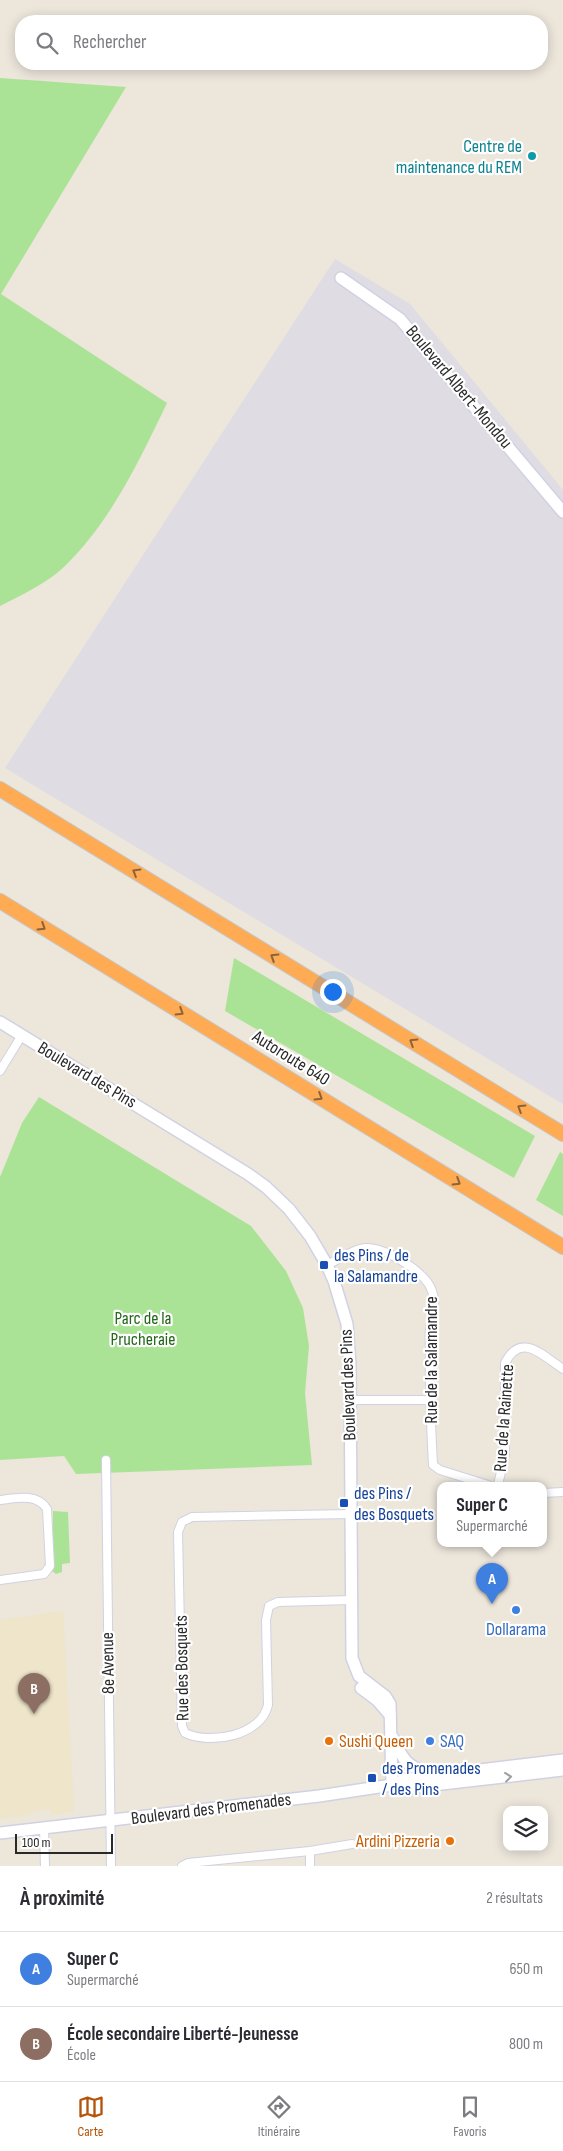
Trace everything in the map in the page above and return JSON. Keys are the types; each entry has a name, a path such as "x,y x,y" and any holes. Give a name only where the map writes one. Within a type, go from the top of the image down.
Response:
{"highway":[{"path":"0,788 563,1134"},
{"name":"Autoroute 640","path":"0,901 563,1247"}],"street":[{"name":"Boulevard Albert-Mondou","path":"341,278 400,318 563,512"},
{"name":"Boulevard des Pins","path":"0,1022 220,1156 266,1187 289,1209 327,1265 347,1324 350,1365 352,1658 349,1670 353,1679 377,1700 390,1715 390,1732"},
{"path":"0,1071 22,1035"},
{"name":"Rue de la Salamandre","path":"327,1265 364,1248 380,1249 393,1255 423,1277 430,1285 435,1305 430,1330 429,1400 433,1465 440,1470 478,1482"},
{"name":"Rue de la Rainette","path":"499,1482 505,1454 505,1362 508,1356 514,1349 522,1346 529,1347 563,1369"},
{"path":"350,1400 429,1400"},
{"name":"8e Avenue","path":"106,1460 112,1866"},
{"path":"547,1493 563,1492"},
{"path":"0,1500 36,1498 43,1502 47,1509 50,1566 44,1574 0,1580"},
{"name":"Rue des Bosquets","path":"350,1514 192,1517 182,1522 178,1532 182,1726 185,1734 194,1737 234,1736 246,1732 264,1715 268,1705 267,1611 273,1603 352,1600"},
{"path":"390,1732 400,1755 408,1764 435,1775"},
{"path":"390,1732 392,1785"},
{"name":"Boulevard des Promenades","path":"0,1833 313,1797 392,1785 406,1778 563,1760"},
{"name":"Boulevard des Promenades","path":"392,1785 407,1788 563,1770"},
{"path":"44,1828 45,1866"},
{"path":"182,1866 188,1863 310,1851 352,1844"},
{"path":"310,1851 310,1866"}],"shaded area":[{"path":"335,259 410,304 563,490 563,1104 5,768"},
{"path":"63,1611 74,1811 53,1815 49,1809 33,1812 29,1815 0,1819 0,1620"}],"green space":[{"path":"0,78 126,87 1,294 167,403 135,468 96,530 65,566 50,578 0,606"},
{"path":"234,958 535,1136 514,1178 225,1011"},
{"name":"Parc de la Prucheraie","path":"39,1097 251,1226 286,1271 303,1308 309,1346 305,1393 312,1465 76,1474 64,1456 0,1460 0,1177 22,1123"},
{"path":"560,1152 563,1154 563,1216 536,1200"},
{"path":"53,1511 68,1512 70,1563 62,1564 62,1572 56,1574 52,1571"}],"place":[{"name":"Centre de maintenance du REM","path":"532,156"},
{"name":"des Pins / de la Salamandre","path":"324,1265"},
{"name":"des Pins / des Bosquets","path":"344,1503"},
{"name":"Super C","path":"492,1604"},
{"name":"Dollarama","path":"516,1610"},
{"name":"École secondaire Liberté-Jeunesse","path":"34,1714"},
{"name":"Sushi Queen","path":"329,1741"},
{"name":"SAQ","path":"430,1741"},
{"name":"des Promenades / des Pins","path":"372,1778"},
{"name":"Ardini Pizzeria","path":"450,1841"}]}
